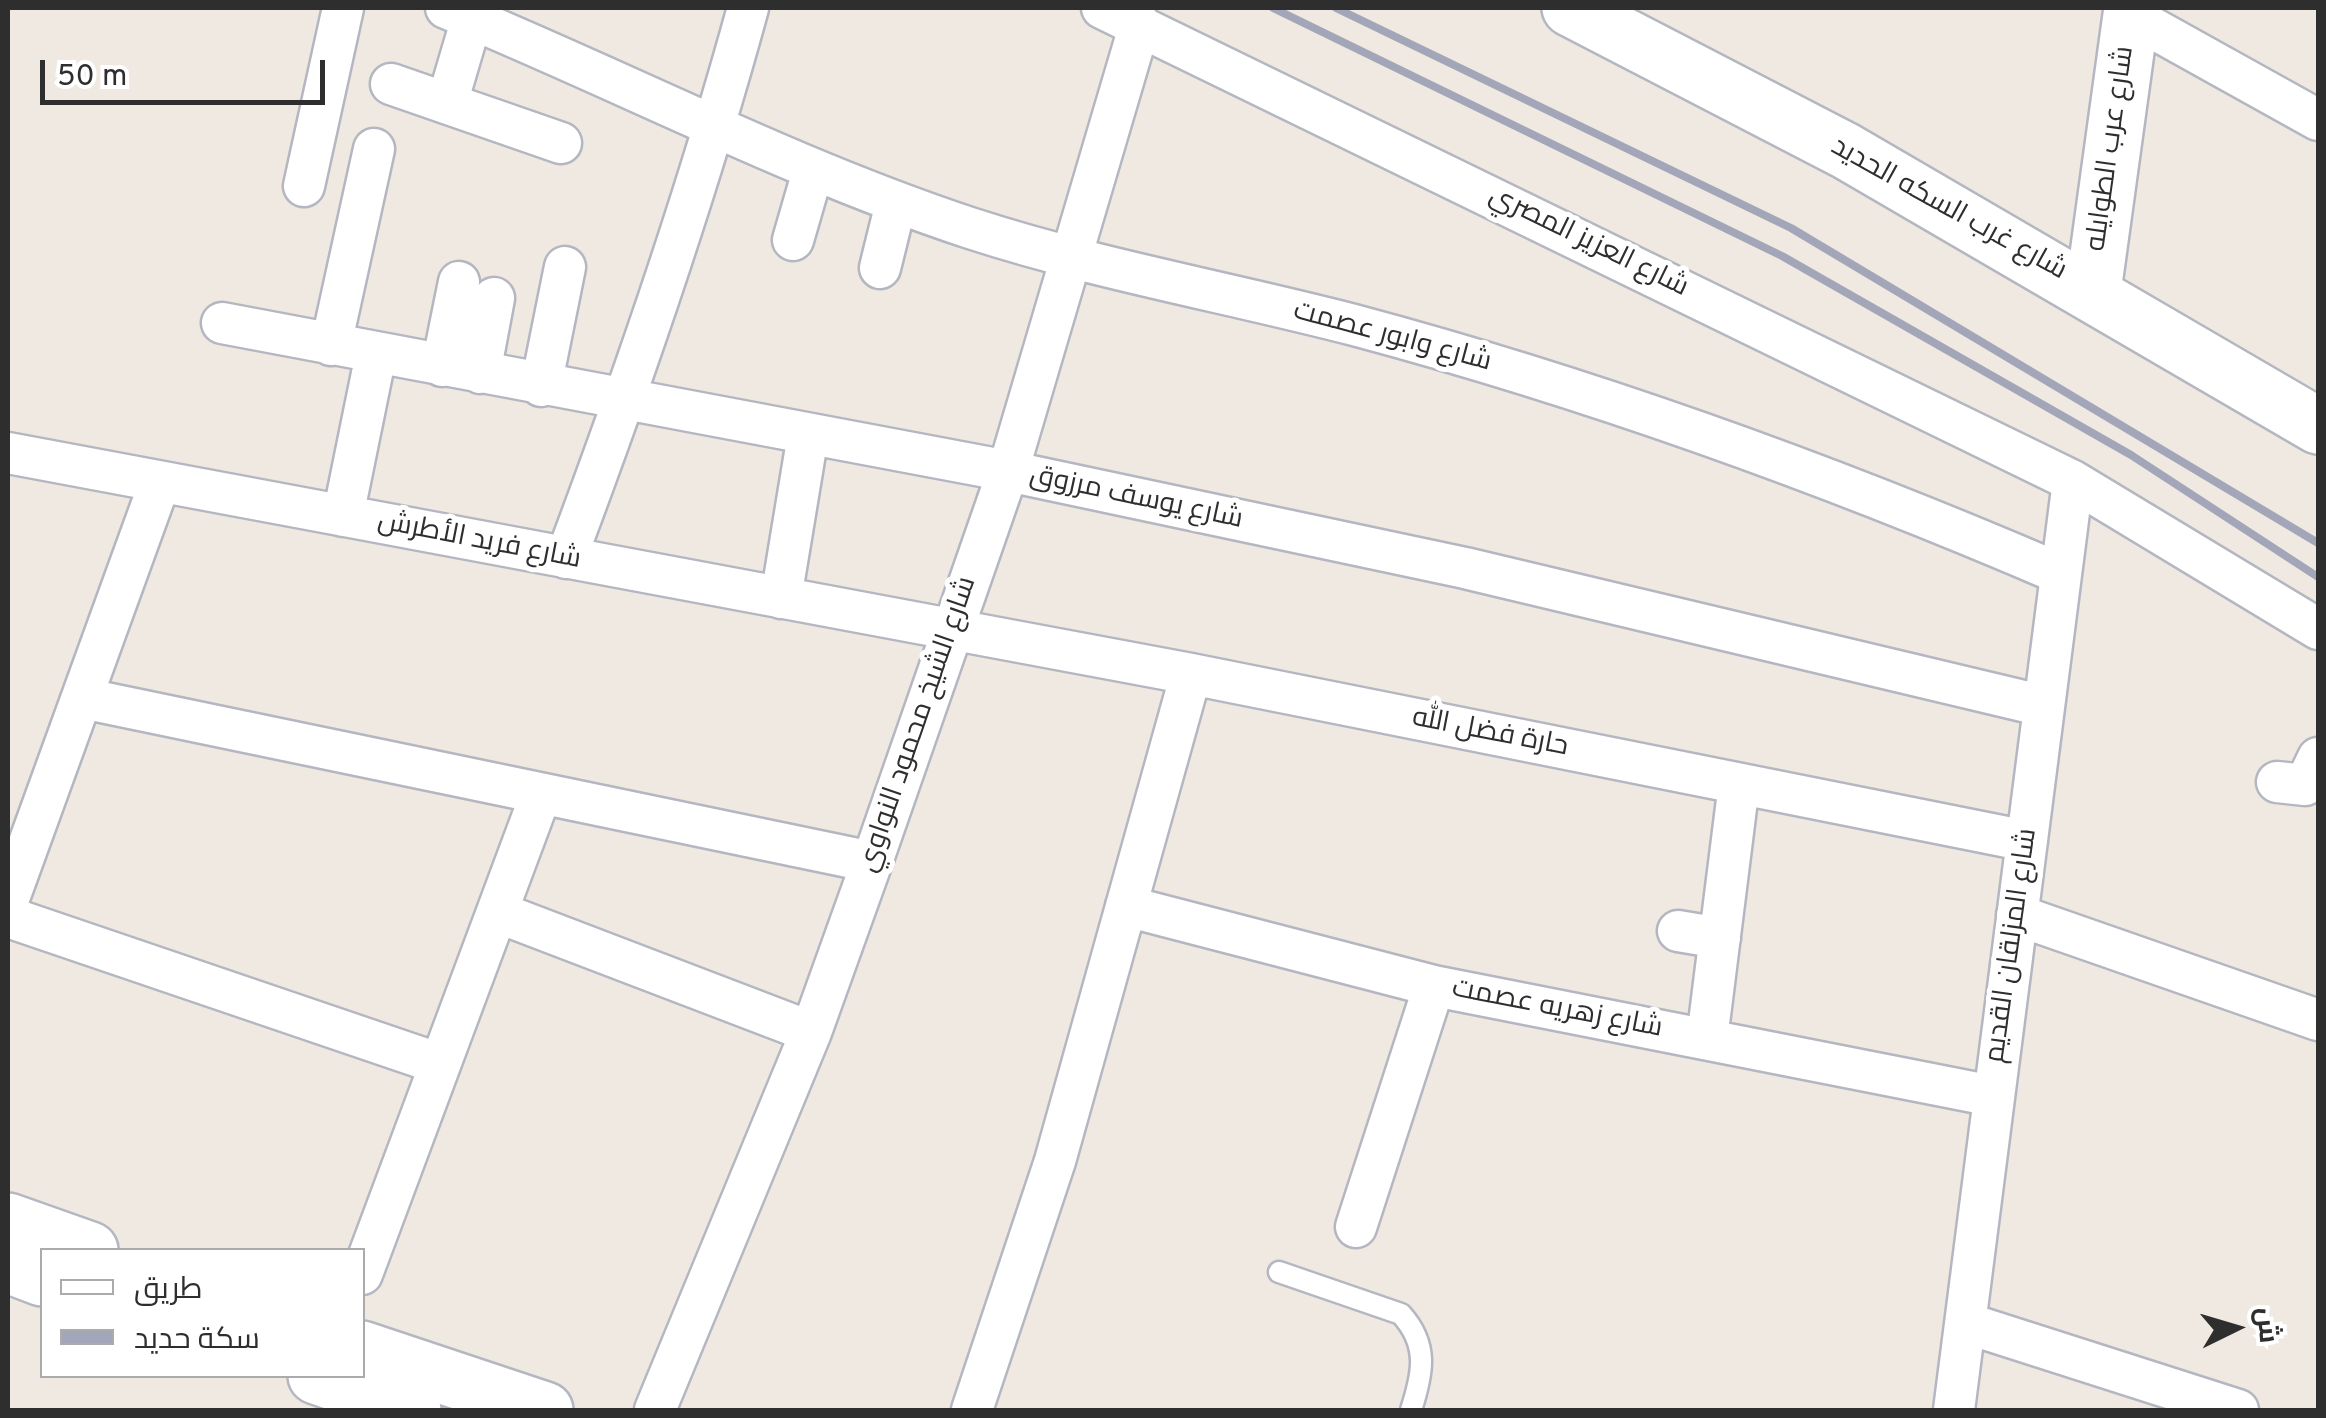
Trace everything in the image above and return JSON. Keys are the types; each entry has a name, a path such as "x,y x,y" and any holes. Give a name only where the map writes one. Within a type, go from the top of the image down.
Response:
{"street":[{"path":"304,186 343,8"},
{"path":"566,558 625,402 715,128 748,8"},
{"name":"شارع العزيز المصري","path":"1102,8 2073,480 2318,629"},
{"name":"شارع غرب السكه الحديد","path":"1570,8 1846,151 2318,426"},
{"path":"2131,12 2318,120"},
{"name":"شارع عرب الطوايله","path":"2092,291 2131,12"},
{"path":"447,103 476,15"},
{"name":"شارع وابور عصمت","path":"476,15 715,128 896,203 1072,257 1355,326 1627,404 1903,506 2061,574"},
{"name":"شارع الشيخ محمود النواوي","path":"655,1410 811,1032 872,862 1008,472 1140,24"},
{"path":"392,84 562,143"},
{"path":"331,345 374,148"},
{"path":"793,240 813,171"},
{"path":"880,268 896,203"},
{"path":"541,386 565,268"},
{"path":"461,370 477,290"},
{"name":"شارع يوسف مرزوق","path":"222,324 1008,472 1465,568 2044,706"},
{"path":"343,516 376,354"},
{"path":"781,598 808,435"},
{"name":"شارع فريد الأطرش","path":"8,453 951,631"},
{"name":"شارع المزلقان القديم","path":"1954,1410 2073,480"},
{"path":"8,901 160,482"},
{"name":"حارة فضل الله","path":"951,631 1191,674 2028,841"},
{"path":"972,1410 1055,1162 1191,674"},
{"path":"82,698 872,862"},
{"path":"2277,782 2305,786 2318,758"},
{"path":"1707,1039 1739,784"},
{"path":"365,1266 541,794"},
{"name":"شارع زهريه عصمت","path":"1126,906 1434,986 1993,1096"},
{"path":"497,912 811,1032"},
{"path":"2017,915 2318,1020"},
{"path":"8,917 440,1064"},
{"path":"1678,931 1720,938"},
{"path":"1356,1228 1434,986"},
{"path":"8,1221 84,1248"},
{"path":"8,1266 40,1277"},
{"path":"1966,1324 2238,1410"},
{"path":"365,1376 545,1410"},
{"path":"348,1378 413,1410"}],"lane":[{"path":"1279,1272 1401,1314 1415,1329 1422,1353 1422,1376 1412,1410"}],"railway":[{"path":"1273,8 1782,256 2131,455 2318,577"},
{"path":"1336,8 1791,228 2318,543"}]}
